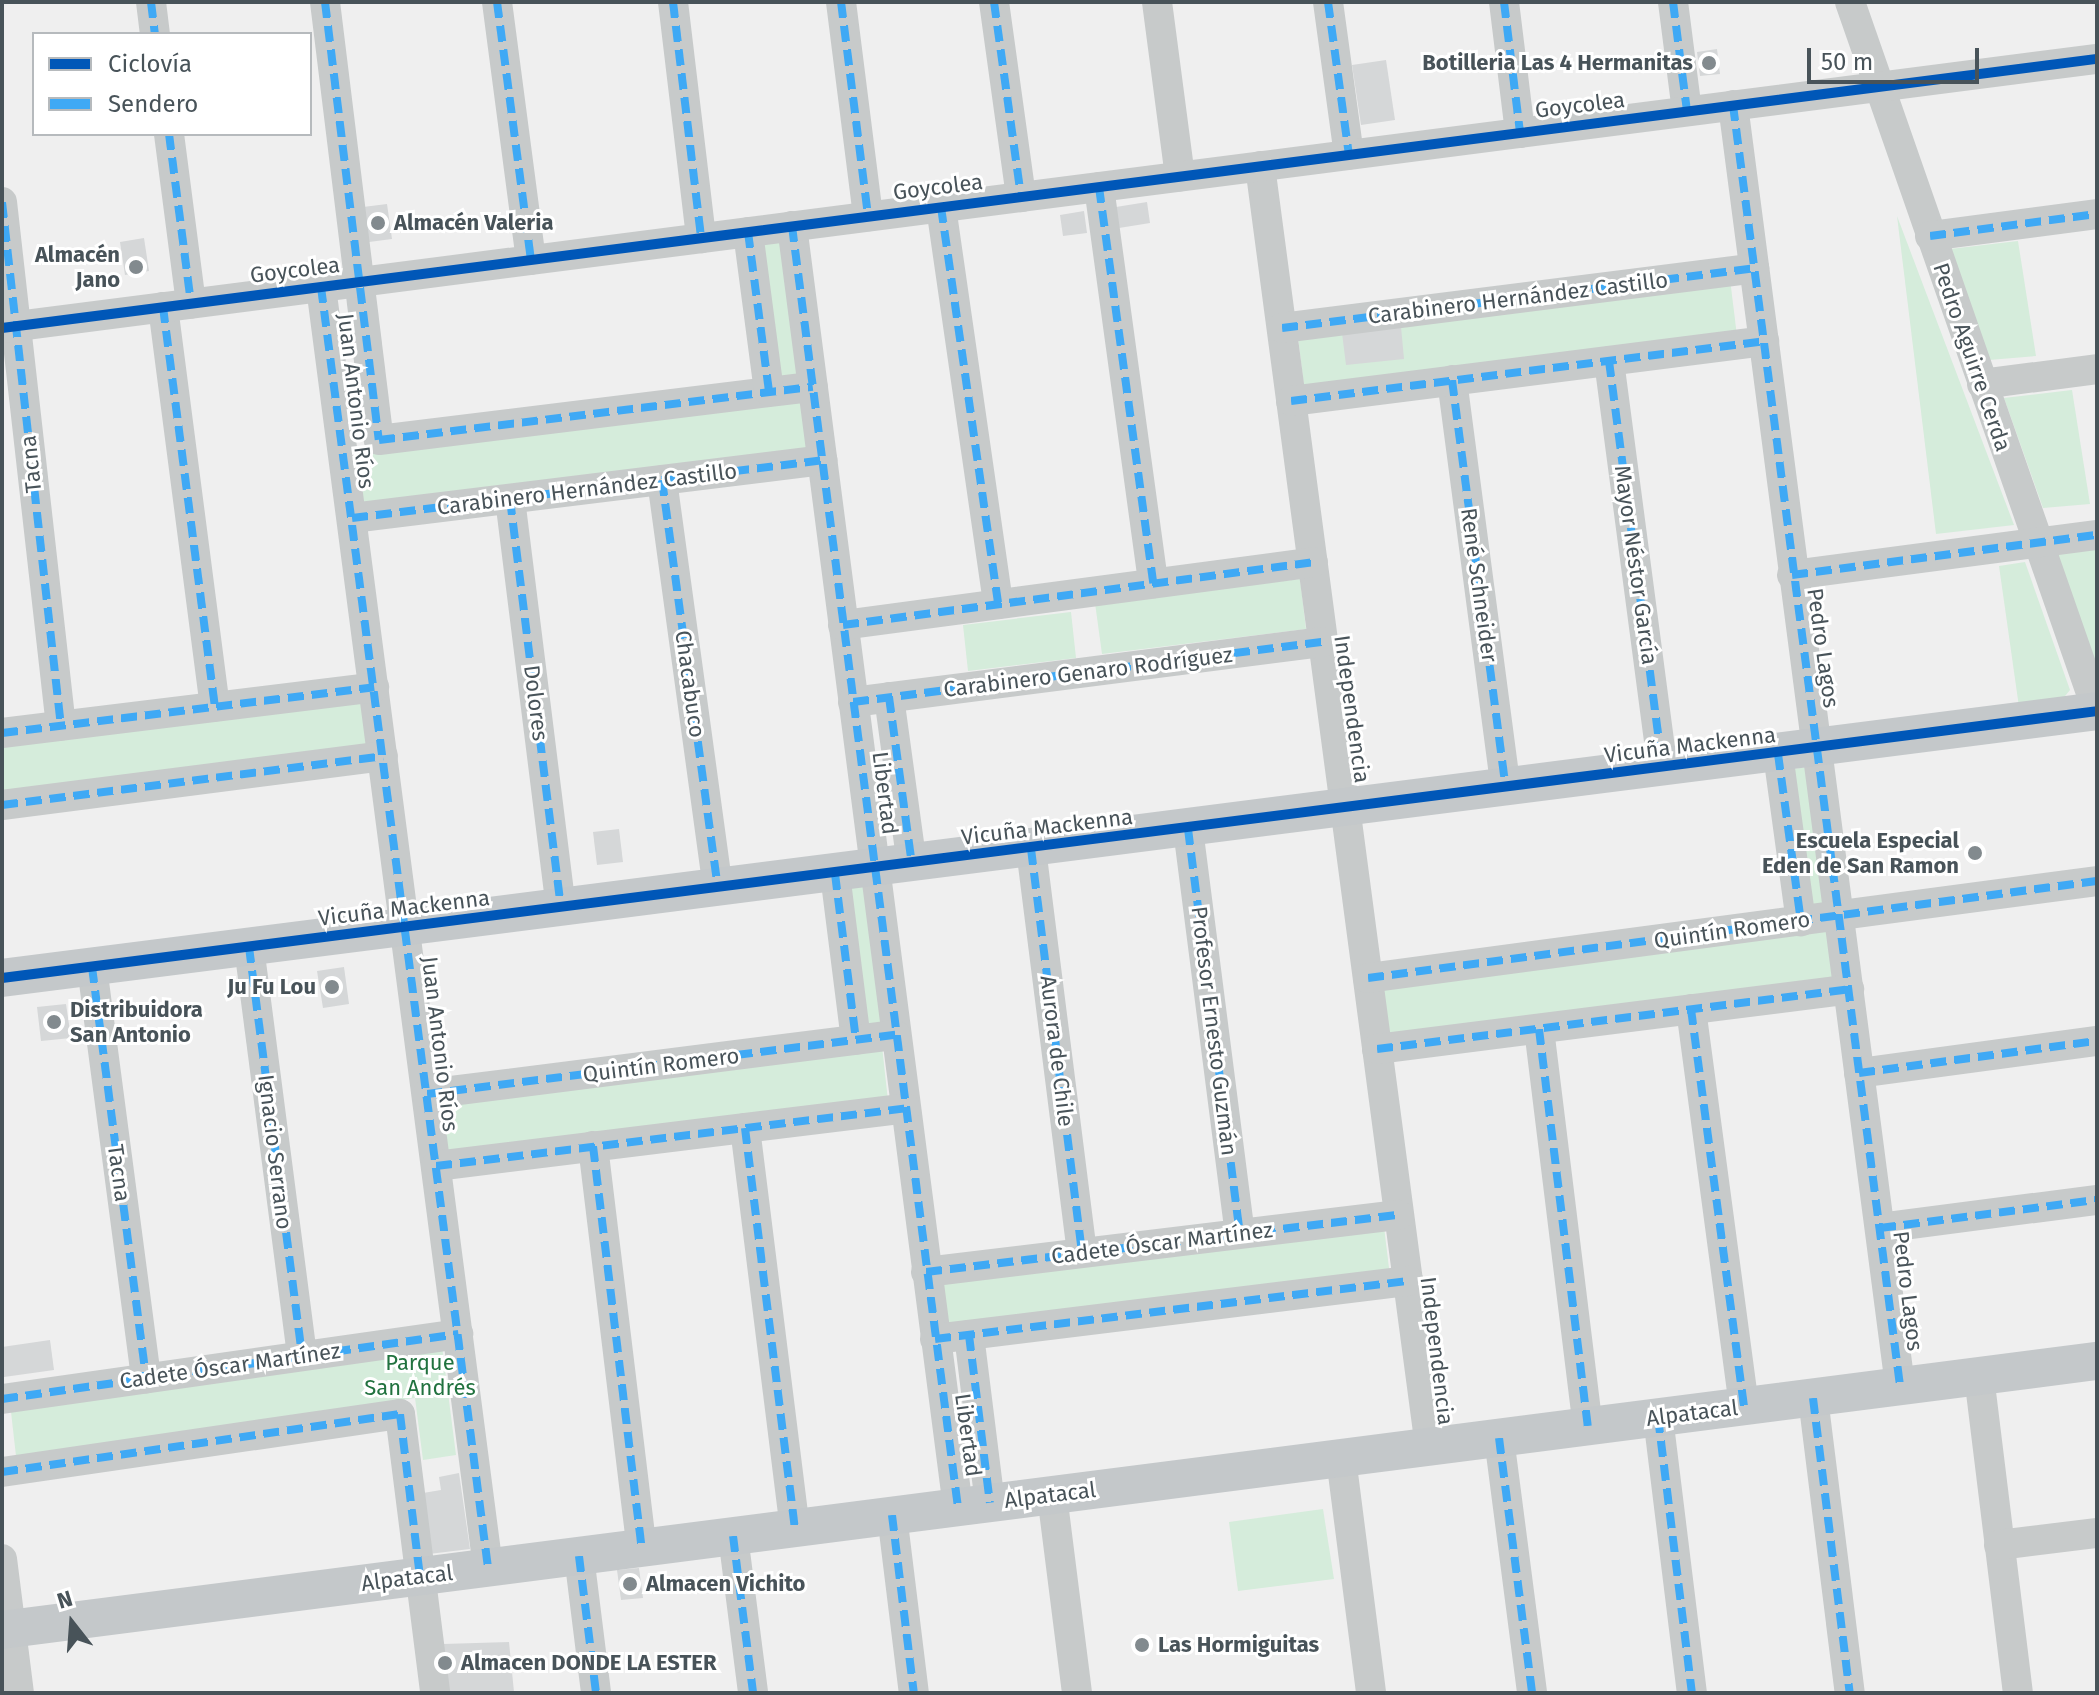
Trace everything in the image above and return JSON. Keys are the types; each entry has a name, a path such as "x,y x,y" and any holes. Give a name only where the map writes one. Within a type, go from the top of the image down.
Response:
{"main road":[{"name":"Vicuña Mackenna","path":"2,978 1817,750 2097,711"},
{"name":"Alpatacal","path":"6,1629 2097,1361"}],"street":[{"path":"151,2 155,32"},
{"name":"Juan Antonio Ríos","path":"325,2 379,440 769,392"},
{"path":"497,2 531,260"},
{"path":"673,2 701,238"},
{"path":"841,2 868,216"},
{"path":"994,2 1021,197"},
{"path":"1157,2 1180,176"},
{"path":"1328,2 1349,155"},
{"path":"1504,2 1520,133"},
{"path":"1673,2 1687,111"},
{"name":"Pedro Aguirre Cerda","path":"1850,2 2097,711"},
{"name":"Goycolea","path":"9,327 2097,59"},
{"name":"Pedro Lagos","path":"1733,105 1900,1386"},
{"path":"169,136 177,305 215,707"},
{"name":"Independencia","path":"1260,166 1430,1447"},
{"path":"1099,187 1153,583"},
{"name":"Tacna","path":"2,202 9,327 61,726"},
{"path":"941,207 998,604"},
{"path":"1930,236 2097,214"},
{"name":"Libertad","path":"792,226 935,1339 974,1505"},
{"path":"748,232 769,392 813,387"},
{"name":"Carabinero Hernández Castillo","path":"1282,328 1754,268"},
{"name":"Juan Antonio Ríos","path":"321,287 488,1567"},
{"path":"1291,401 1764,341"},
{"name":"Mayor Néstor García","path":"1609,361 1663,769"},
{"path":"1982,384 2097,369"},
{"name":"René Schneider","path":"1452,380 1506,789"},
{"name":"Carabinero Hernández Castillo","path":"352,518 822,460"},
{"name":"Chacabuco","path":"662,480 718,888"},
{"name":"Dolores","path":"510,499 561,908"},
{"path":"1792,575 2097,535"},
{"path":"843,625 1313,562"},
{"name":"Carabinero Genaro Rodríguez","path":"853,702 1323,642"},
{"path":"2,733 374,687"},
{"name":"Libertad","path":"889,697 912,864"},
{"path":"1778,754 1801,921"},
{"path":"2,805 383,756"},
{"name":"Profesor Ernesto Guzmán","path":"1188,829 1240,1233"},
{"name":"Aurora de Chile","path":"1031,849 1082,1252"},
{"path":"835,874 856,1040"},
{"name":"Quintín Romero","path":"1368,978 2097,881"},
{"name":"Ignacio Serrano","path":"249,947 302,1356"},
{"name":"Tacna","path":"92,967 146,1378"},
{"path":"1377,1049 1849,989"},
{"path":"1691,1009 1744,1406"},
{"path":"1539,1029 1588,1426"},
{"name":"Quintín Romero","path":"427,1094 895,1035"},
{"path":"1859,1073 2097,1041"},
{"path":"436,1166 905,1108"},
{"path":"745,1128 795,1528"},
{"path":"593,1146 642,1548"},
{"path":"1880,1228 2097,1200"},
{"name":"Cadete Óscar Martínez","path":"926,1272 1399,1215"},
{"path":"935,1339 1408,1281"},
{"name":"Cadete Óscar Martínez","path":"2,1399 458,1334"},
{"name":"Libertad","path":"969,1335 974,1505"},
{"path":"1979,1376 2018,1693"},
{"path":"1813,1398 1850,1693"},
{"path":"2,1472 400,1414 435,1693"},
{"path":"1658,1417 1692,1693"},
{"path":"1499,1438 1532,1693"},
{"path":"1341,1458 1371,1693"},
{"path":"1052,1495 1077,1693"},
{"path":"892,1515 914,1693"},
{"path":"1999,1545 2097,1533"},
{"path":"733,1536 753,1693"},
{"path":"579,1556 596,1693"},
{"path":"2,1559 6,1629 19,1693"}],"green space":[{"path":"1897,216 2014,525 1936,534"},
{"path":"787,236 803,380 771,383 755,240"},
{"path":"2018,241 2036,356 1989,360 1950,249"},
{"path":"1730,279 1737,336 1304,386 1297,329"},
{"path":"2072,390 2090,504 2043,508 2004,398"},
{"path":"802,398 808,453 357,509 348,453"},
{"path":"2097,545 2097,672 2053,552"},
{"path":"2025,562 2070,690 2061,701 2019,707 1999,566"},
{"path":"1300,579 1306,629 1102,654 1095,603"},
{"path":"1071,612 1076,658 968,671 963,625"},
{"path":"361,694 369,749 2,796 2,740"},
{"path":"1811,766 1831,911 1807,914 1789,770"},
{"path":"871,882 888,1029 863,1033 844,885"},
{"path":"1826,928 1833,983 1388,1036 1382,983"},
{"path":"882,1046 888,1101 439,1157 433,1103"},
{"path":"1384,1227 1390,1276 943,1329 936,1280"},
{"name":"Parque San Andrés","path":"442,1346 456,1455 423,1460 415,1398 16,1456 11,1412"},
{"path":"1323,1509 1334,1579 1238,1591 1229,1522"}],"building":[{"name":"Botilleria Las 4 Hermanitas","path":"1717,49 1720,74 1700,76 1697,52"},
{"path":"1386,60 1395,120 1361,125 1352,65"},
{"path":"1147,202 1150,223 1119,228 1116,207"},
{"name":"Almacén Valeria","path":"387,204 392,239 369,242 363,207"},
{"path":"1084,211 1087,233 1063,236 1060,215"},
{"path":"144,238 149,271 125,275 120,242"},
{"path":"1401,327 1404,359 1346,365 1342,333"},
{"path":"619,829 623,862 597,865 593,832"},
{"path":"344,967 349,1004 323,1008 317,971"},
{"name":"Distribuidora San Antonio","path":"66,1004 71,1038 41,1041 37,1007"},
{"path":"50,1340 54,1370 4,1377 2,1347"},
{"path":"459,1473 470,1549 429,1554 423,1493 441,1490 439,1477"},
{"name":"Almacen Vichito","path":"639,1568 643,1598 621,1600 617,1570"},
{"path":"509,1642 514,1692 449,1693 443,1644"}],"marked path":[{"path":"151,2 155,32"},
{"path":"325,2 379,440 813,387"},
{"path":"497,2 531,260"},
{"path":"673,2 701,238"},
{"path":"841,2 868,216"},
{"path":"994,2 1021,197"},
{"path":"1328,2 1349,155"},
{"path":"1504,2 1520,133"},
{"path":"1673,2 1687,111"},
{"path":"1733,105 1900,1386"},
{"path":"169,136 191,304"},
{"path":"1099,187 1153,583"},
{"path":"2,202 61,726"},
{"path":"941,207 998,604"},
{"path":"1930,236 2097,214"},
{"path":"792,226 958,1507"},
{"path":"748,232 769,392"},
{"path":"1282,328 1754,268"},
{"path":"321,287 488,1567"},
{"path":"163,307 215,707"},
{"path":"1291,401 1764,341"},
{"path":"1609,361 1663,769"},
{"path":"1452,380 1506,789"},
{"path":"352,518 822,460"},
{"path":"662,480 718,888"},
{"path":"510,499 561,908"},
{"path":"1792,575 2097,535"},
{"path":"843,625 1313,562"},
{"path":"853,702 1323,642"},
{"path":"2,733 374,687"},
{"path":"889,697 912,864"},
{"path":"1778,754 1801,921"},
{"path":"2,805 383,756"},
{"path":"1188,829 1240,1233"},
{"path":"1031,849 1082,1252"},
{"path":"835,874 856,1040"},
{"path":"1368,978 2097,881"},
{"path":"249,947 302,1356"},
{"path":"92,967 146,1378"},
{"path":"1377,1049 1849,989"},
{"path":"1691,1009 1744,1406"},
{"path":"1539,1029 1588,1426"},
{"path":"427,1094 895,1035"},
{"path":"1859,1073 2097,1041"},
{"path":"436,1166 905,1108"},
{"path":"745,1128 795,1528"},
{"path":"593,1146 642,1548"},
{"path":"1880,1228 2097,1200"},
{"path":"926,1272 1399,1215"},
{"path":"935,1339 1408,1281"},
{"path":"2,1399 458,1334"},
{"path":"969,1335 990,1503"},
{"path":"1813,1398 1850,1693"},
{"path":"2,1472 400,1414 420,1576"},
{"path":"1658,1417 1692,1693"},
{"path":"1499,1438 1532,1693"},
{"path":"892,1515 914,1693"},
{"path":"733,1536 753,1693"},
{"path":"579,1556 596,1693"}],"cycle path":[{"path":"2,328 2097,59"},
{"path":"2,978 2097,711"}],"place":[{"name":"Botilleria Las 4 Hermanitas","path":"1709,63"},
{"name":"Almacén Valeria","path":"378,223"},
{"name":"Almacén Jano","path":"136,267"},
{"name":"Escuela Especial Eden de San Ramon","path":"1975,853"},
{"name":"Ju Fu Lou","path":"332,987"},
{"name":"Distribuidora San Antonio","path":"54,1022"},
{"name":"Almacen Vichito","path":"630,1584"},
{"name":"Las Hormiguitas","path":"1142,1645"},
{"name":"Almacen DONDE LA ESTER","path":"445,1663"}]}
